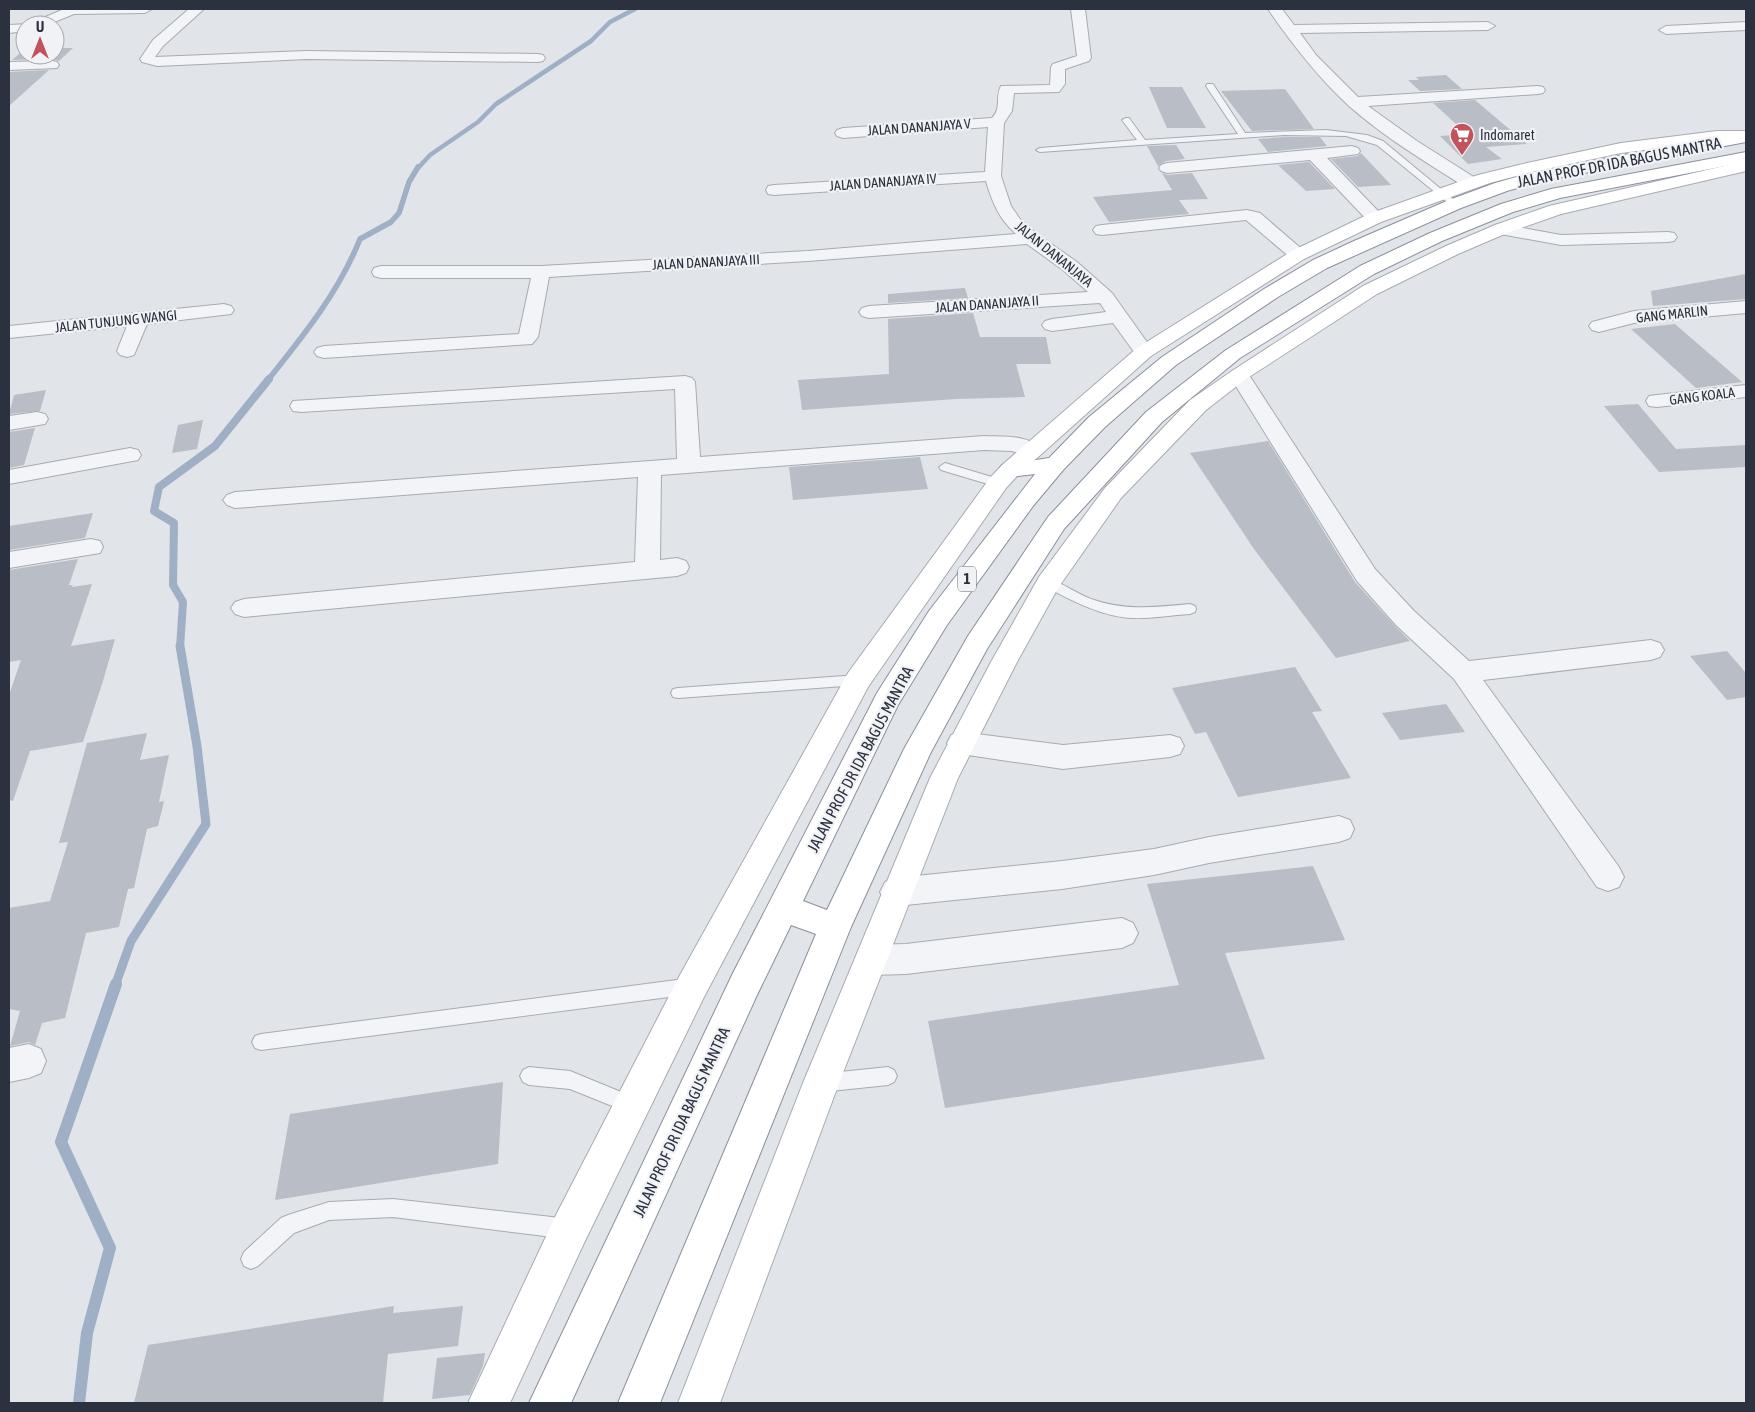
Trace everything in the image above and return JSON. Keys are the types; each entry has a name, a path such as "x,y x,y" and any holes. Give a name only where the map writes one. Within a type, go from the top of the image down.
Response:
{"main road":[{"path":"490,1403 570,1229 692,986 858,680 1004,476 1030,450 1144,352 1298,254 1375,218 1448,199 1470,184 1527,168 1621,148 1716,136 1746,136"},
{"name":"JALAN PROF DR IDA BAGUS MANTRA","path":"550,1403 745,984 887,700 933,626 1025,501 1056,464 1097,422 1169,362 1271,293 1328,260 1448,199 1540,176 1746,136"},
{"name":"JALAN PROF DR IDA BAGUS MANTRA","path":"639,1403 835,927 918,749 977,642 1056,523 1102,489 1154,417 1233,354 1367,270 1420,255 1507,208 1557,193 1746,157"},
{"path":"699,1403 896,892 944,778 1048,583 1102,489 1198,405 1239,375 1370,290 1420,255 1555,210 1746,166"},
{"path":"1004,476 1056,464"},
{"path":"782,908 835,927"}],"street":[{"path":"61,15 74,10 144,9"},
{"path":"196,9 158,43 147,59 157,62 306,55 538,58"},
{"name":"JALAN DANANJAYA","path":"1078,9 1084,58 1058,67 1058,84 1054,89 1006,89 1008,106 1006,112 996,122 993,176 1002,206 1014,223 1031,238 1070,266 1105,296 1144,352"},
{"path":"1276,9 1311,58 1354,102 1373,118 1470,184"},
{"path":"1290,30 1488,26"},
{"path":"1666,30 1746,26"},
{"path":"9,66 52,65"},
{"path":"1354,102 1538,90"},
{"name":"JALAN DANANJAYA V","path":"843,133 996,122"},
{"path":"1167,168 1314,156 1352,151"},
{"path":"1314,156 1375,218"},
{"name":"JALAN DANANJAYA IV","path":"774,190 993,176"},
{"path":"1102,230 1247,215 1254,217 1298,254"},
{"path":"1501,229 1561,240 1668,237"},
{"name":"JALAN DANANJAYA III","path":"382,272 541,272 808,256 1031,238"},
{"path":"324,352 525,340 528,337 541,272"},
{"name":"JALAN DANANJAYA II","path":"868,312 1105,296"},
{"name":"GANG MARLIN","path":"1599,326 1634,317 1746,307"},
{"name":"JALAN TUNJUNG WANGI","path":"9,332 224,310"},
{"path":"1052,325 1120,316"},
{"path":"127,351 139,319"},
{"path":"1239,375 1366,575 1405,618 1464,672 1608,877"},
{"path":"301,406 685,382 689,465"},
{"name":"GANG KOALA","path":"1657,401 1746,391"},
{"path":"9,424 37,419"},
{"path":"235,500 984,443 1015,444 1030,450"},
{"path":"9,477 130,455"},
{"path":"647,570 650,468"},
{"path":"9,560 90,547"},
{"path":"244,608 677,567"},
{"path":"1464,672 1651,650"},
{"path":"961,743 1063,757 1170,746"},
{"path":"896,892 1062,875 1154,862 1209,850 1339,829"},
{"path":"871,960 906,958 1122,933"}],"lane":[{"path":"1210,86 1243,136"},
{"path":"1126,120 1142,142"},
{"path":"1040,150 1142,142 1342,132 1367,136 1380,143 1448,199"},
{"path":"945,467 1004,476"},
{"path":"1048,583 1110,610 1131,613 1190,609"},
{"path":"678,693 858,680"},
{"path":"261,1042 692,986"},
{"path":"529,1076 570,1080 590,1086 632,1105"},
{"path":"821,1084 888,1076"},
{"path":"251,1259 288,1225 329,1211 393,1208 570,1229"}],"building":[{"path":"65,48 73,48 65,55"},
{"path":"49,70 9,106 9,72"},
{"path":"1446,75 1462,89 1420,91 1408,80 1419,80 1416,77"},
{"path":"1149,87 1182,87 1206,128 1167,128"},
{"path":"1285,89 1314,129 1252,131 1221,91"},
{"path":"1475,100 1527,144 1486,147 1502,159 1468,164 1440,136 1467,134 1433,103"},
{"path":"1320,137 1327,146 1268,152 1258,139"},
{"path":"1176,145 1185,159 1166,161 1158,166 1147,146"},
{"path":"1361,153 1391,185 1358,187 1331,159 1358,156"},
{"path":"1309,162 1335,189 1306,191 1278,165"},
{"path":"1162,173 1167,175 1192,173 1208,199 1179,200 1189,214 1109,222 1093,197 1172,190"},
{"path":"1746,274 1746,299 1653,306 1651,291"},
{"path":"965,288 968,298 888,303 888,294"},
{"path":"973,313 980,337 1046,337 1051,364 1016,364 1025,397 956,399 802,410 798,380 889,374 888,319"},
{"path":"1675,324 1742,382 1696,388 1631,329"},
{"path":"46,390 40,411 9,414 14,395"},
{"path":"1638,404 1676,449 1746,445 1746,467 1659,472 1604,406"},
{"path":"203,420 197,449 172,453 178,425"},
{"path":"35,428 24,465 9,468 9,432"},
{"path":"1268,441 1355,582 1410,641 1336,658 1254,549 1190,453"},
{"path":"920,457 928,489 793,500 789,467"},
{"path":"93,513 85,538 9,550 9,526"},
{"path":"78,559 69,585 73,585 72,587 92,584 71,646 115,639 103,681 83,742 30,751 13,801 9,800 9,695 21,660 9,662 9,570"},
{"path":"1727,651 1746,673 1746,697 1727,700 1690,656"},
{"path":"1295,667 1322,711 1312,712 1351,778 1238,797 1206,732 1195,734 1172,688"},
{"path":"1446,704 1465,732 1400,740 1382,713"},
{"path":"147,733 140,760 169,755 159,802 164,801 158,826 147,829 134,888 128,889 119,927 86,933 65,1018 42,1023 35,1045 29,1042 10,1046 20,1011 9,1009 9,908 50,901 68,842 59,843 87,743"},
{"path":"1313,866 1345,940 1225,953 1265,1059 945,1108 928,1021 1179,985 1147,884"},
{"path":"503,1082 498,1164 275,1200 290,1114"},
{"path":"394,1306 393,1313 463,1306 458,1346 388,1354 383,1403 134,1403 148,1345"},
{"path":"485,1353 483,1366 470,1395 432,1399 437,1358"}],"waterway":[{"path":"418,168 430,155 478,122 496,104 591,41 610,22 635,9"},
{"path":"268,380 307,330 331,295 360,239 391,222 399,213 409,182 418,167"},
{"path":"180,647 183,602 173,585 174,523 154,511 159,487 215,446 269,379"},
{"path":"115,986 131,941 206,824 197,746 180,647"},
{"path":"79,1403 87,1333 110,1248 61,1142 116,984"}],"place":[{"name":"Indomaret","path":"1462,156"}]}
